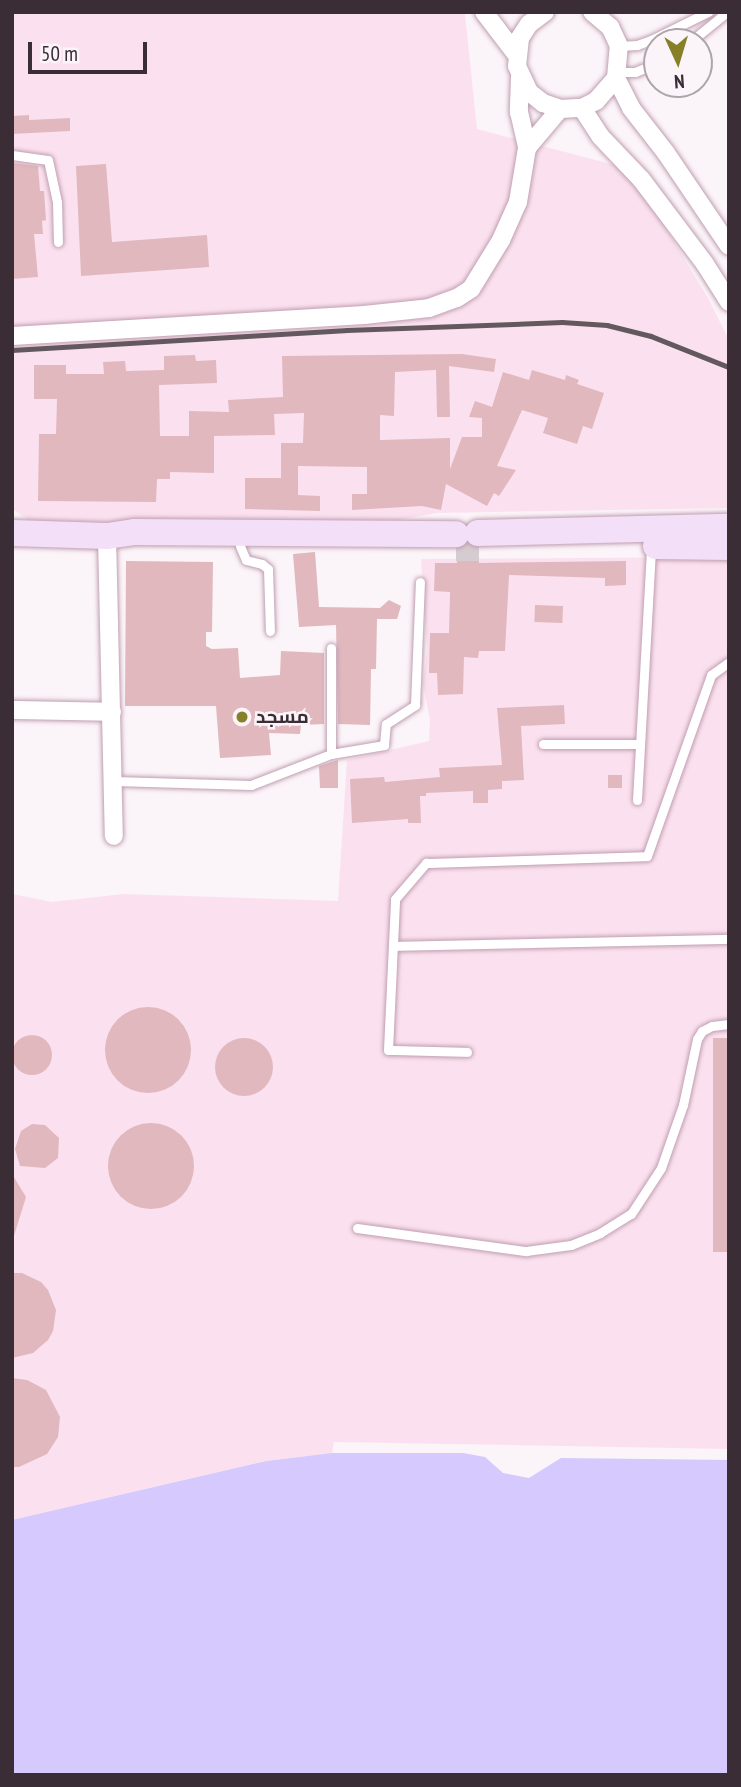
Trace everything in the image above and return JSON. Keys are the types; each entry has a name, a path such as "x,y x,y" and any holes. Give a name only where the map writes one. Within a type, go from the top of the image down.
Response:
{"main road":[{"path":"467,540 729,527"},
{"path":"16,531 109,536 134,533 321,540 467,540 729,547"},
{"path":"109,536 130,543 240,546 321,540"}],"street":[{"path":"484,12 516,54"},
{"path":"12,335 364,316 429,307 457,298 471,289 501,240 518,202 527,148 519,112 520,77 516,54 520,38 529,24 545,12"},
{"path":"592,12 610,27 619,46 617,75 631,108 729,246"},
{"path":"520,77 536,98 560,109 582,108 596,102 617,75"},
{"path":"582,108 600,136 641,179 705,264 729,302"},
{"path":"527,148 560,109"},
{"path":"109,536 114,836"},
{"path":"12,710 113,712"}],"lane":[{"path":"619,46 637,46 708,12"},
{"path":"707,28 727,12"},
{"path":"617,75 643,69"},
{"path":"12,155 48,160 57,202 58,242"},
{"path":"240,546 246,560 262,564 268,569 270,631"},
{"path":"637,800 651,546"},
{"path":"114,781 251,785 331,754 384,745 386,724 415,705 420,582"},
{"path":"331,648 331,754"},
{"path":"467,1052 388,1051 395,899 426,863 647,856 711,675 729,662"},
{"path":"543,744 640,744"},
{"path":"393,946 729,939"},
{"path":"357,1228 526,1251 571,1245 600,1233 631,1214 661,1168 683,1105 697,1040 702,1031 712,1026 729,1024"}],"shaded area":[{"path":"12,12 465,14 477,129 630,169 708,298 729,340 729,508 437,513 366,526 36,525 12,509"},
{"path":"729,557 729,1449 334,1442 332,1453 265,1461 12,1520 12,894 52,902 123,894 338,901 347,760 429,741 430,720 423,684 427,651 421,559"},
{"path":"332,1453 463,1453 485,1457 503,1473 529,1478 561,1458 729,1460 729,1775 12,1775 12,1520 266,1461"}],"building":[{"path":"29,115 29,120 70,118 70,131 12,134 12,116"},
{"path":"12,163 38,166 40,191 44,191 46,220 42,221 43,234 34,234 38,277 12,279"},
{"path":"106,164 112,242 207,235 209,267 81,276 76,166"},
{"path":"462,354 496,359 494,372 449,366 450,417 437,417 436,370 395,372 394,416 380,415 380,440 450,438 450,469 462,437 482,437 482,418 469,417 475,401 492,407 503,372 529,380 532,370 565,380 566,375 579,380 577,384 604,393 592,429 583,426 577,444 543,433 548,418 522,410 497,466 516,470 499,496 494,493 487,506 446,484 441,510 422,506 352,510 352,494 367,494 367,467 298,466 298,495 320,496 320,511 245,509 245,478 281,478 281,443 303,443 304,413 274,414 275,435 214,436 214,473 170,472 170,479 157,479 156,502 38,501 39,434 56,434 57,399 34,399 34,365 66,365 66,374 104,374 103,362 125,361 126,371 164,370 164,356 195,355 196,361 216,360 217,383 159,385 160,436 189,436 189,411 229,412 228,400 283,397 282,356"},
{"path":"468,544 479,549 479,563 626,561 626,585 605,586 605,578 509,575 505,651 479,651 478,658 464,657 463,694 438,695 437,673 429,673 430,633 449,633 450,592 434,591 435,563 457,563 456,550"},
{"path":"315,552 319,607 380,608 389,600 401,606 397,619 377,619 376,669 371,669 370,725 338,724 336,625 299,627 293,554"},
{"path":"126,561 213,562 212,632 206,632 206,646 212,649 238,648 240,678 280,675 281,651 324,653 324,724 301,725 300,734 269,733 271,755 220,758 216,706 125,706"},
{"path":"535,605 563,606 562,623 534,622"},
{"path":"564,705 565,724 521,726 524,780 502,781 502,789 488,790 488,803 473,803 473,791 426,793 426,796 420,796 421,823 408,823 408,819 352,823 350,779 384,777 385,782 440,777 439,768 502,765 497,708"},
{"path":"338,760 338,788 320,788 319,766"},
{"path":"608,775 622,775 622,788 608,788"},
{"path":"148,1007 164,1011 178,1020 187,1034 191,1050 187,1066 178,1080 164,1089 148,1093 132,1089 118,1080 109,1066 105,1050 109,1034 118,1020 132,1011"},
{"path":"32,1035 40,1036 46,1041 51,1047 51,1063 46,1069 40,1074 32,1075 24,1074 18,1069 13,1063 12,1055 13,1047 18,1041 24,1036"},
{"path":"244,1038 255,1040 268,1051 273,1067 271,1078 260,1091 244,1096 233,1094 220,1083 215,1067 217,1056 228,1043"},
{"path":"713,1038 729,1038 729,1252 713,1252"},
{"path":"151,1123 167,1127 181,1136 190,1150 194,1166 190,1182 181,1196 167,1205 151,1209 135,1205 121,1196 112,1182 108,1166 112,1150 121,1136 135,1127"},
{"path":"32,1124 45,1125 59,1138 58,1158 45,1168 20,1166 15,1149 21,1131"},
{"path":"12,1174 26,1197 13,1239 12,1238"},
{"path":"12,1273 22,1273 41,1282 48,1290 56,1310 53,1331 48,1340 33,1353 12,1358"},
{"path":"12,1378 27,1380 46,1390 60,1417 58,1437 47,1454 19,1467 12,1467"}],"tunnel":[{"path":"456,548 479,548"}],"railway":[{"path":"12,350 347,330 562,322 607,325 651,336 729,367"}],"place":[{"name":"مسجد","path":"242,717"}]}
